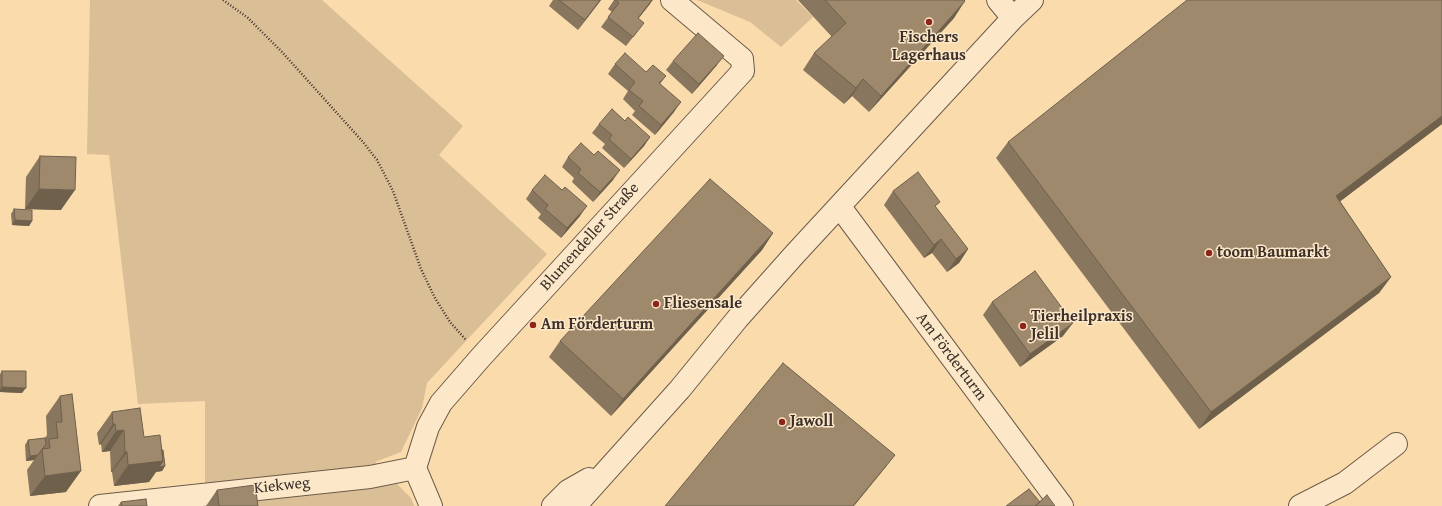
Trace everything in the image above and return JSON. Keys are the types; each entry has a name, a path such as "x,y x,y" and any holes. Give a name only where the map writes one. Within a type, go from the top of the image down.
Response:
{"street":[{"name":"Blumendeller Straße","path":"415,468 428,427 441,403 481,357 743,71 742,59 672,0"},
{"path":"998,0 1013,18"},
{"path":"575,506 680,389 764,289 1013,18 1032,0"},
{"name":"Am Förderturm","path":"840,207 1062,506"},
{"path":"1300,506 1345,483 1396,444"},
{"path":"553,506 568,491 609,467"},
{"path":"596,506 609,467"},
{"path":"415,468 431,504"},
{"name":"Kiekweg","path":"100,506 370,477 415,468"}],"path":[{"path":"222,0 248,18 277,47 363,142 377,160 393,191 421,268 435,298 450,322 481,357"}],"shaded area":[{"path":"90,0 322,0 463,126 439,155 547,254 427,383 422,408 401,452 375,462 411,498 414,506 258,506 205,486 205,401 138,404 109,155 87,154"},
{"path":"697,0 796,0 813,17 781,47 750,22"}],"building":[{"path":"559,0 600,0 585,20"},
{"path":"615,0 652,0 638,18 644,23 633,37 608,17 619,3"},
{"path":"825,0 965,1 881,96 863,79 856,88 814,53 846,23"},
{"name":"toom Baumarkt","path":"1187,0 1442,0 1442,116 1336,196 1391,277 1211,412 1008,142"},
{"path":"698,33 724,56 699,84 673,61"},
{"path":"625,53 646,72 653,65 666,76 659,83 681,102 661,125 639,106 643,101 629,90 635,82 615,64"},
{"path":"612,109 625,121 628,117 650,137 631,159 609,139 612,135 599,124"},
{"path":"581,143 594,155 598,151 620,170 600,192 578,173 581,169 568,157"},
{"path":"40,156 76,157 75,190 39,189"},
{"path":"918,172 940,202 935,206 968,249 956,259 941,239 934,245 893,191"},
{"path":"545,175 562,190 565,187 587,206 567,228 545,209 548,205 532,190"},
{"name":"Fliesensale","path":"710,179 773,233 623,399 560,341"},
{"path":"14,209 32,210 32,221 15,220"},
{"name":"Tierheilpraxis Jelil","path":"1035,271 1073,323 1030,354 992,302"},
{"name":"Jawoll","path":"783,363 895,455 853,506 665,506"},
{"path":"2,371 26,371 26,388 2,387"},
{"path":"72,394 81,471 45,476 42,449 50,448 49,439 58,438 56,422 62,422 60,396"},
{"path":"140,408 144,437 160,435 163,461 128,465 127,452 125,452 124,430 116,431 115,424 113,424 112,412"},
{"path":"45,438 46,444 38,455 30,456 28,440"},
{"path":"162,450 165,466 159,467 163,461"},
{"path":"255,485 258,506 219,506 217,490"},
{"path":"1029,489 1040,502 1035,506 1006,506"},
{"path":"1047,495 1055,506 1035,506"},
{"path":"146,499 147,506 122,506 121,502"}],"place":[{"name":"Fischers Lagerhaus","path":"929,22"},
{"name":"toom Baumarkt","path":"1209,253"},
{"name":"Fliesensale","path":"656,304"},
{"name":"Am Förderturm","path":"533,325"},
{"name":"Tierheilpraxis Jelil","path":"1023,326"},
{"name":"Jawoll","path":"782,422"}]}
